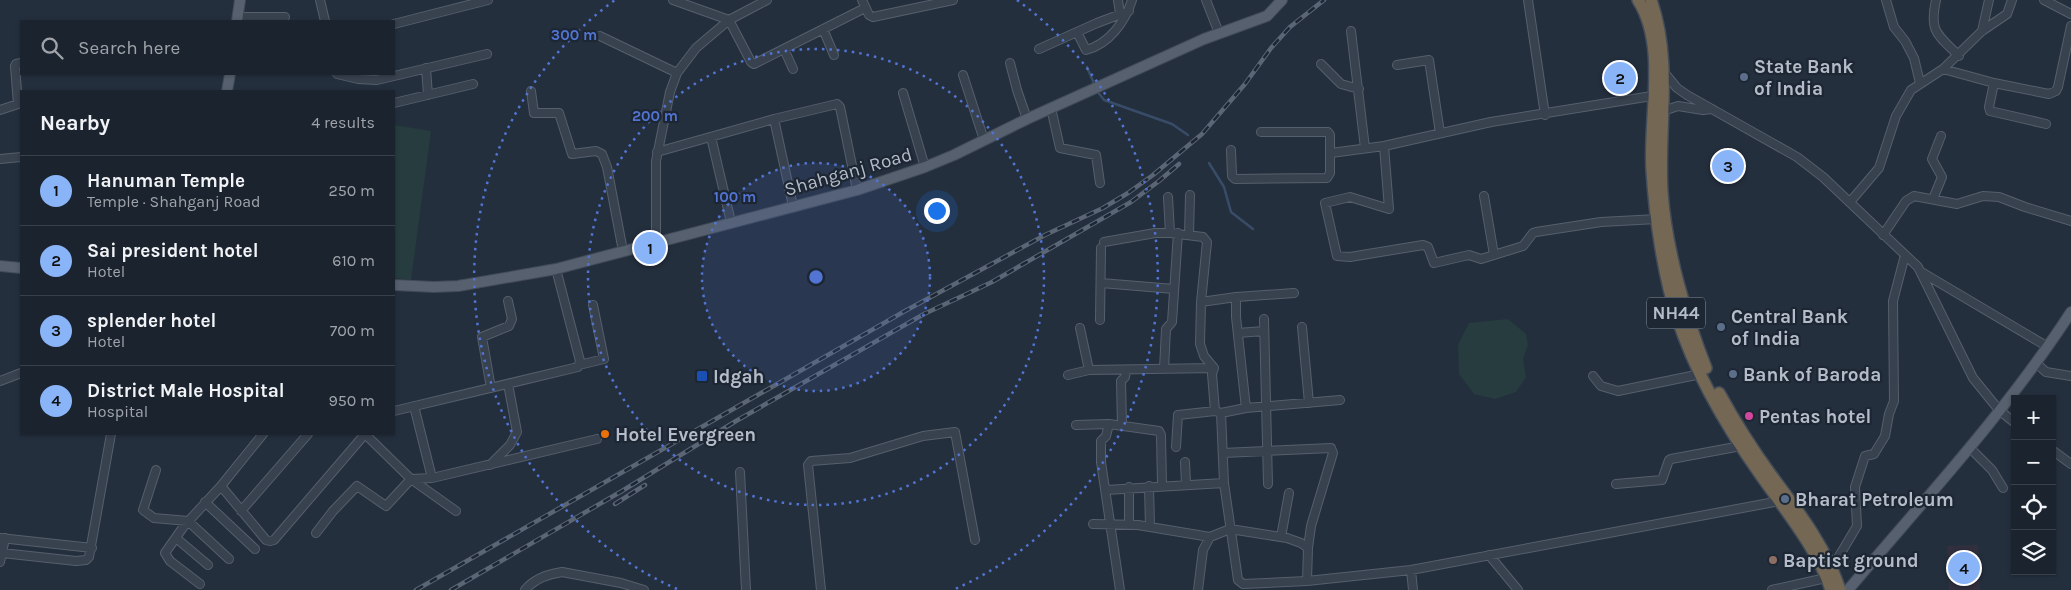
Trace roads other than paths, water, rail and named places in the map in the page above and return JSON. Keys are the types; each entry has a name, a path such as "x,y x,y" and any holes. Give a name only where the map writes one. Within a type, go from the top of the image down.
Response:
{"highway":[{"name":"NH44","path":"1638,0 1648,23 1663,111 1662,155 1665,218 1683,302 1693,334 1707,372 1737,426 1790,499 1819,544 1829,573 1830,590"},
{"name":"NH44","path":"1651,0 1662,42 1663,70 1652,171 1657,219 1669,289 1675,312 1701,374 1727,426 1840,590"}],"main road":[{"path":"237,19 240,0"},
{"name":"Shahganj Road","path":"395,285 458,286 556,269 857,190 925,167 1101,84 1219,33 1267,16 1282,0"},
{"path":"228,90 230,75"},
{"path":"0,266 20,268"},
{"path":"1848,590 1970,448 2037,364 2071,312"}],"street":[{"path":"320,0 325,20"},
{"path":"395,24 488,0"},
{"path":"673,0 729,20 752,64 866,8"},
{"path":"656,242 656,165 670,92 676,73 696,48 729,20 767,0"},
{"path":"862,0 869,15 873,17 953,0"},
{"path":"1118,0 1120,14"},
{"path":"1077,32 1085,50 1088,50 1110,37 1128,11 1132,0"},
{"path":"1206,0 1219,33"},
{"path":"1528,0 1545,115"},
{"path":"1886,0 1894,27 1905,41 1914,58 1920,83"},
{"path":"1936,0 1932,19 1934,26 1940,37 1959,56"},
{"path":"1982,31 1988,0"},
{"path":"1850,202 1879,168 1896,116 1911,90 1944,69 1982,31 2007,14 2012,0"},
{"path":"2044,0 2071,14"},
{"path":"1039,49 1128,11"},
{"path":"237,19 285,17"},
{"path":"1944,69 1994,83 2049,94 2056,91 2071,26"},
{"path":"823,29 834,55"},
{"path":"1352,31 1365,148"},
{"path":"600,36 676,73"},
{"path":"784,49 793,68"},
{"path":"395,75 487,54"},
{"path":"1397,65 1429,60 1440,133"},
{"path":"0,110 18,104 15,66 20,63"},
{"path":"1010,64 1027,119"},
{"path":"1321,64 1341,84 1359,89"},
{"path":"426,68 428,95"},
{"path":"1663,70 1677,88 1792,153 1823,177 1921,272 2048,347"},
{"path":"341,75 368,81 395,75"},
{"path":"964,75 984,140"},
{"path":"1994,83 1989,107 1990,111 2046,124"},
{"path":"395,103 473,84"},
{"path":"531,91 534,113 559,113 572,154 596,152 602,154 607,166 624,251"},
{"path":"903,93 925,167"},
{"path":"1331,153 1384,146 1491,122 1545,115 1659,94"},
{"path":"658,152 834,104 839,105 857,190"},
{"path":"1663,111 1678,106 1703,110 1712,109"},
{"path":"1052,108 1060,148 1096,155 1100,183"},
{"path":"774,119 793,206"},
{"path":"1231,150 1232,176 1238,179 1327,178 1330,173 1331,153 1330,135 1328,132 1261,132"},
{"path":"1933,199 1942,177 1932,159 1941,136"},
{"path":"711,137 731,222"},
{"path":"1384,146 1389,209 1350,197 1326,203 1337,256 1350,257 1423,245 1428,247 1434,263 1469,255 1481,259 1523,246 1533,233 1536,232 1601,222 1657,219"},
{"path":"0,159 20,157"},
{"path":"1189,235 1190,195"},
{"path":"1484,196 1494,255"},
{"path":"1883,235 1910,198 1918,196 1957,204 1983,196 2000,197 2025,208 2071,221"},
{"path":"1164,369 1166,329 1172,322 1174,289 1174,233 1168,197"},
{"path":"1100,320 1103,245 1155,233 1174,233 1203,237 1207,242 1201,302 1201,349 1214,368"},
{"path":"1772,590 1829,573 1855,530 1857,522 1855,487 1860,469 1865,456 1874,454 1883,440 1894,400 1894,301 1905,255"},
{"path":"556,269 579,365"},
{"path":"1921,272 1973,378 1999,410 2011,420"},
{"path":"1101,283 1174,289"},
{"path":"1201,302 1236,297 1294,293"},
{"path":"1236,297 1246,408"},
{"path":"491,388 482,337 509,326 512,319 508,300"},
{"path":"395,411 575,368 579,365 604,359 594,305"},
{"path":"1264,319 1268,484"},
{"path":"1302,327 1309,403"},
{"path":"1080,328 1089,370"},
{"path":"1238,332 1264,331"},
{"path":"2037,364 2046,372 2071,376"},
{"path":"1068,375 1089,370 1214,368"},
{"path":"1214,368 1212,374 1223,453 1224,483 1230,529 1239,582 1243,584 1307,581 1411,570 1780,502"},
{"path":"1122,426 1121,382 1125,377 1126,370"},
{"path":"0,381 20,373"},
{"path":"1593,376 1602,386 1618,391 1701,374"},
{"path":"490,464 510,445 517,432 508,384"},
{"path":"1176,447 1178,415 1340,400"},
{"path":"414,406 432,478"},
{"path":"1109,424 1105,437 1101,442 1101,462 1120,590"},
{"path":"1076,425 1109,424 1160,433 1162,486"},
{"path":"821,590 808,465 811,461 850,458 923,436 955,432 976,540"},
{"path":"2,553 84,560 89,557 111,435"},
{"path":"200,584 167,558 165,553 188,521 221,486 262,435"},
{"path":"241,511 307,435"},
{"path":"221,486 266,540 270,542 274,540 364,435"},
{"path":"366,435 411,480 456,511"},
{"path":"316,533 357,486 386,506 411,480 432,478 597,439"},
{"path":"1616,484 1662,480 1668,460 1741,446"},
{"path":"1223,453 1328,447 1332,449 1324,485 1311,526 1307,581"},
{"path":"1970,448 1992,470 2003,488"},
{"path":"2056,453 2071,464"},
{"path":"1185,462 1186,484"},
{"path":"156,470 143,510 154,518 188,521 229,559"},
{"path":"740,472 746,590"},
{"path":"1106,490 1129,487 1224,483"},
{"path":"1149,486 1150,527"},
{"path":"1129,487 1129,525"},
{"path":"1281,537 1289,493"},
{"path":"205,502 255,549"},
{"path":"1093,524 1150,527 1210,537 1230,529 1281,537 1301,543 1308,548"},
{"path":"1198,590 1203,550 1210,537"},
{"path":"0,562 3,538 92,548"},
{"path":"176,538 208,565"},
{"path":"1489,555 1518,590"},
{"path":"1411,570 1413,590"},
{"path":"525,590 537,580 553,573 562,572 644,590"}],"waterway":[{"path":"1087,67 1095,86"},
{"path":"1097,91 1104,100 1172,124 1188,135"},
{"path":"1209,163 1224,187 1231,212 1253,229"}],"railway":[{"path":"416,590 905,311 1045,235 1103,208 1128,193 1153,175 1202,134 1290,27 1324,0"},
{"path":"451,590 622,491 736,421 924,314 992,282 1131,202 1179,164"},
{"path":"615,504 645,485"}],"place":[{"name":"State Bank of India","path":"1744,77"},
{"name":"Sai president hotel","path":"1620,78"},
{"name":"splender hotel","path":"1728,166"},
{"name":"Hanuman Temple","path":"650,248"},
{"name":"Central Bank of India","path":"1721,327"},
{"name":"Bank of Baroda","path":"1733,374"},
{"name":"Idgah","path":"702,376"},
{"name":"Pentas hotel","path":"1749,416"},
{"name":"Hotel Evergreen","path":"605,434"},
{"name":"Bharat Petroleum","path":"1785,499"},
{"name":"Baptist ground","path":"1773,560"},
{"name":"District Male Hospital","path":"1964,568"}]}
